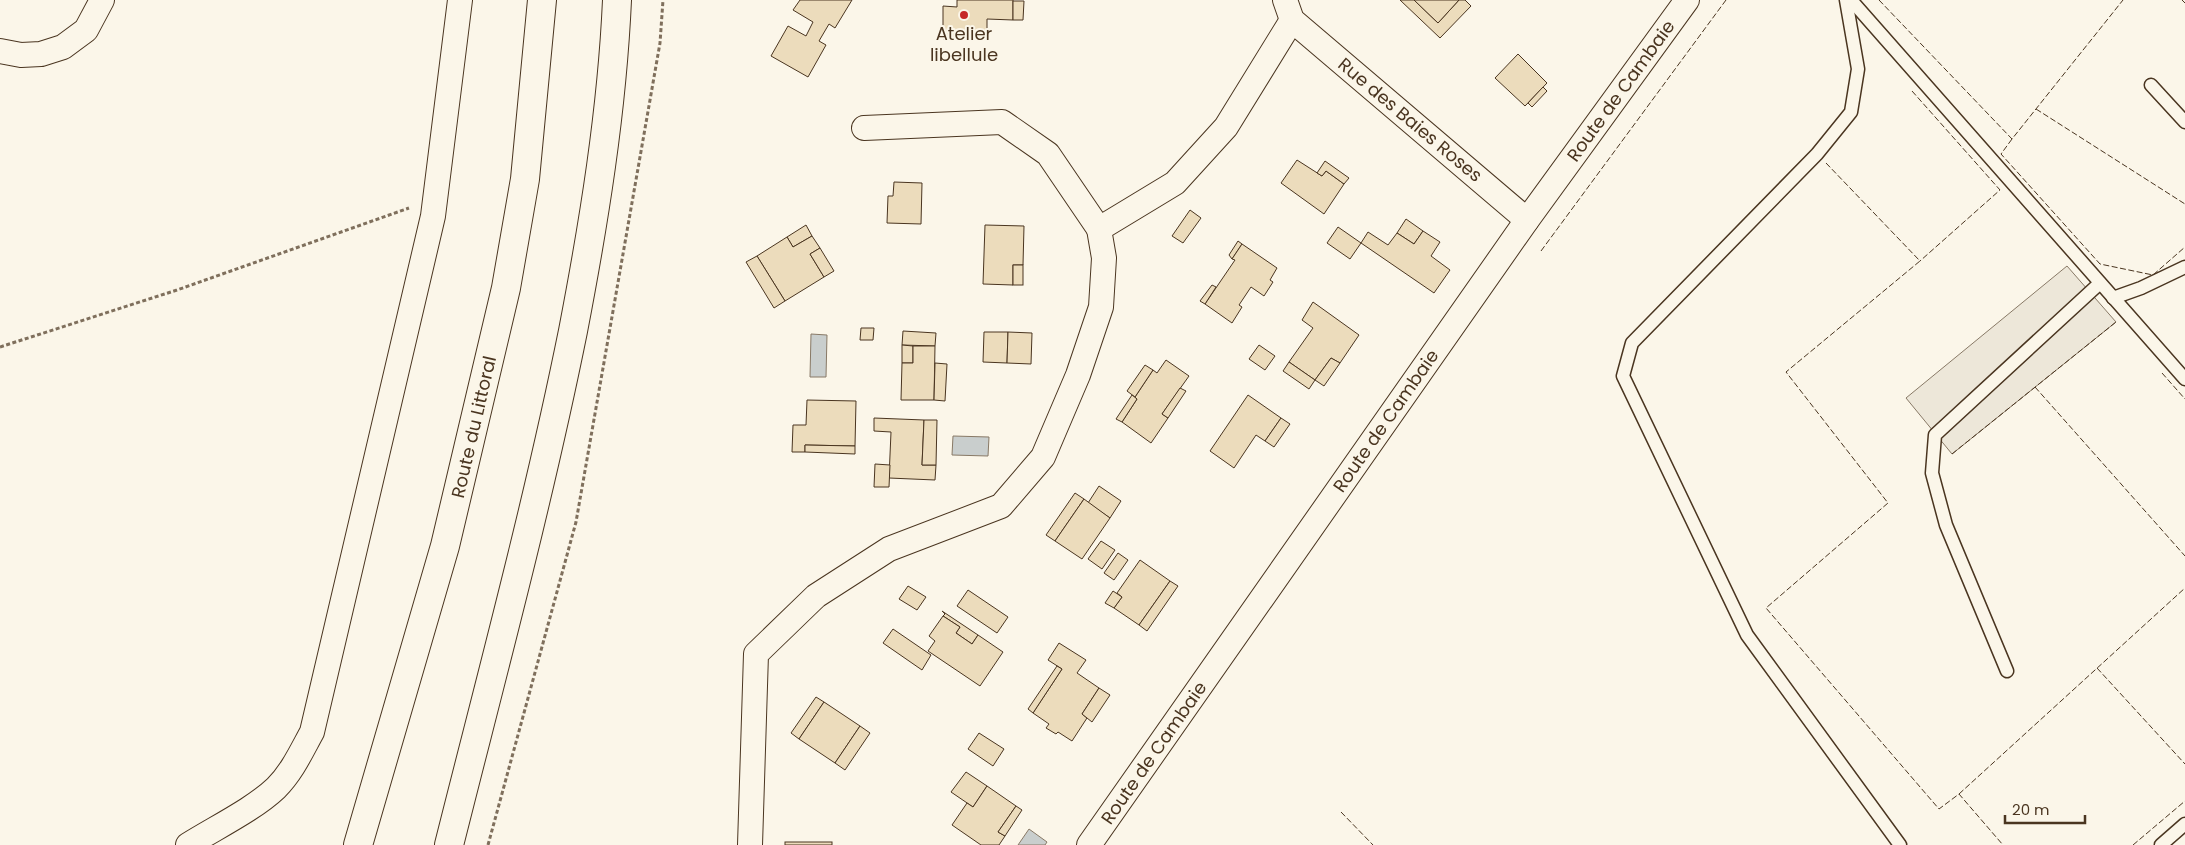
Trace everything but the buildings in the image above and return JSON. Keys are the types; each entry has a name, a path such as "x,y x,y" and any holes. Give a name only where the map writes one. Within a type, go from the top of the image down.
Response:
{"highway":[{"name":"Route du Littoral","path":"358,845 445,546 506,288 525,179 542,0"},
{"path":"449,845 555,420 585,271 602,162 615,47 617,0"}],"street":[{"path":"0,51 21,55 41,54 63,47 86,30 102,0"},
{"path":"188,845 276,788 292,769 312,732 433,216 460,0"},
{"name":"Route de Cambaie","path":"1089,845 1527,220 1687,0"},
{"name":"Rue des Baies Roses","path":"1099,229 1175,183 1226,126 1288,10 1527,220"},
{"path":"750,845 756,654 816,596 889,549 1001,506 1043,457 1078,375 1101,307 1104,258 1099,229 1048,154 1002,122 864,128"}],"lane":[{"path":"1846,0 1858,69 1851,112 1817,154 1632,343 1623,376 1747,635 1900,845"},
{"path":"1851,0 2185,379"},
{"path":"2151,86 2185,122"},
{"path":"2113,298 2185,267"},
{"path":"2007,671 1946,525 1932,473 1935,435 2100,283"},
{"path":"2161,845 2185,824"}],"path":[{"path":"488,845 576,522 660,43 663,0"},
{"path":"0,347 56,331 177,290 435,198"}],"shaded area":[{"path":"2067,266 2116,322 1952,454 1906,398"},
{"path":"811,334 827,335 826,377 810,377"},
{"path":"953,436 989,437 988,456 952,455"},
{"path":"1029,829 1047,842 1045,845 1018,845"}],"fence":[{"path":"1541,251 1726,0"},
{"path":"1879,0 2012,139 2123,0"},
{"path":"2182,0 2185,3"},
{"path":"1912,91 2000,190 1920,261"},
{"path":"2036,109 2185,204"},
{"path":"2012,139 2001,154 2100,264 2153,275 2185,247"},
{"path":"1826,163 1920,261 1786,372 1888,503 1766,608 1939,809 1959,794 2003,845"},
{"path":"1952,454 2116,322"},
{"path":"2162,373 2185,399"},
{"path":"2035,387 2185,556"},
{"path":"1959,794 2185,588"},
{"path":"2097,668 2185,764"},
{"path":"2133,845 2185,801"},
{"path":"1341,812 1373,845"}],"place":[{"name":"Atelier libellule","path":"964,15"}]}
